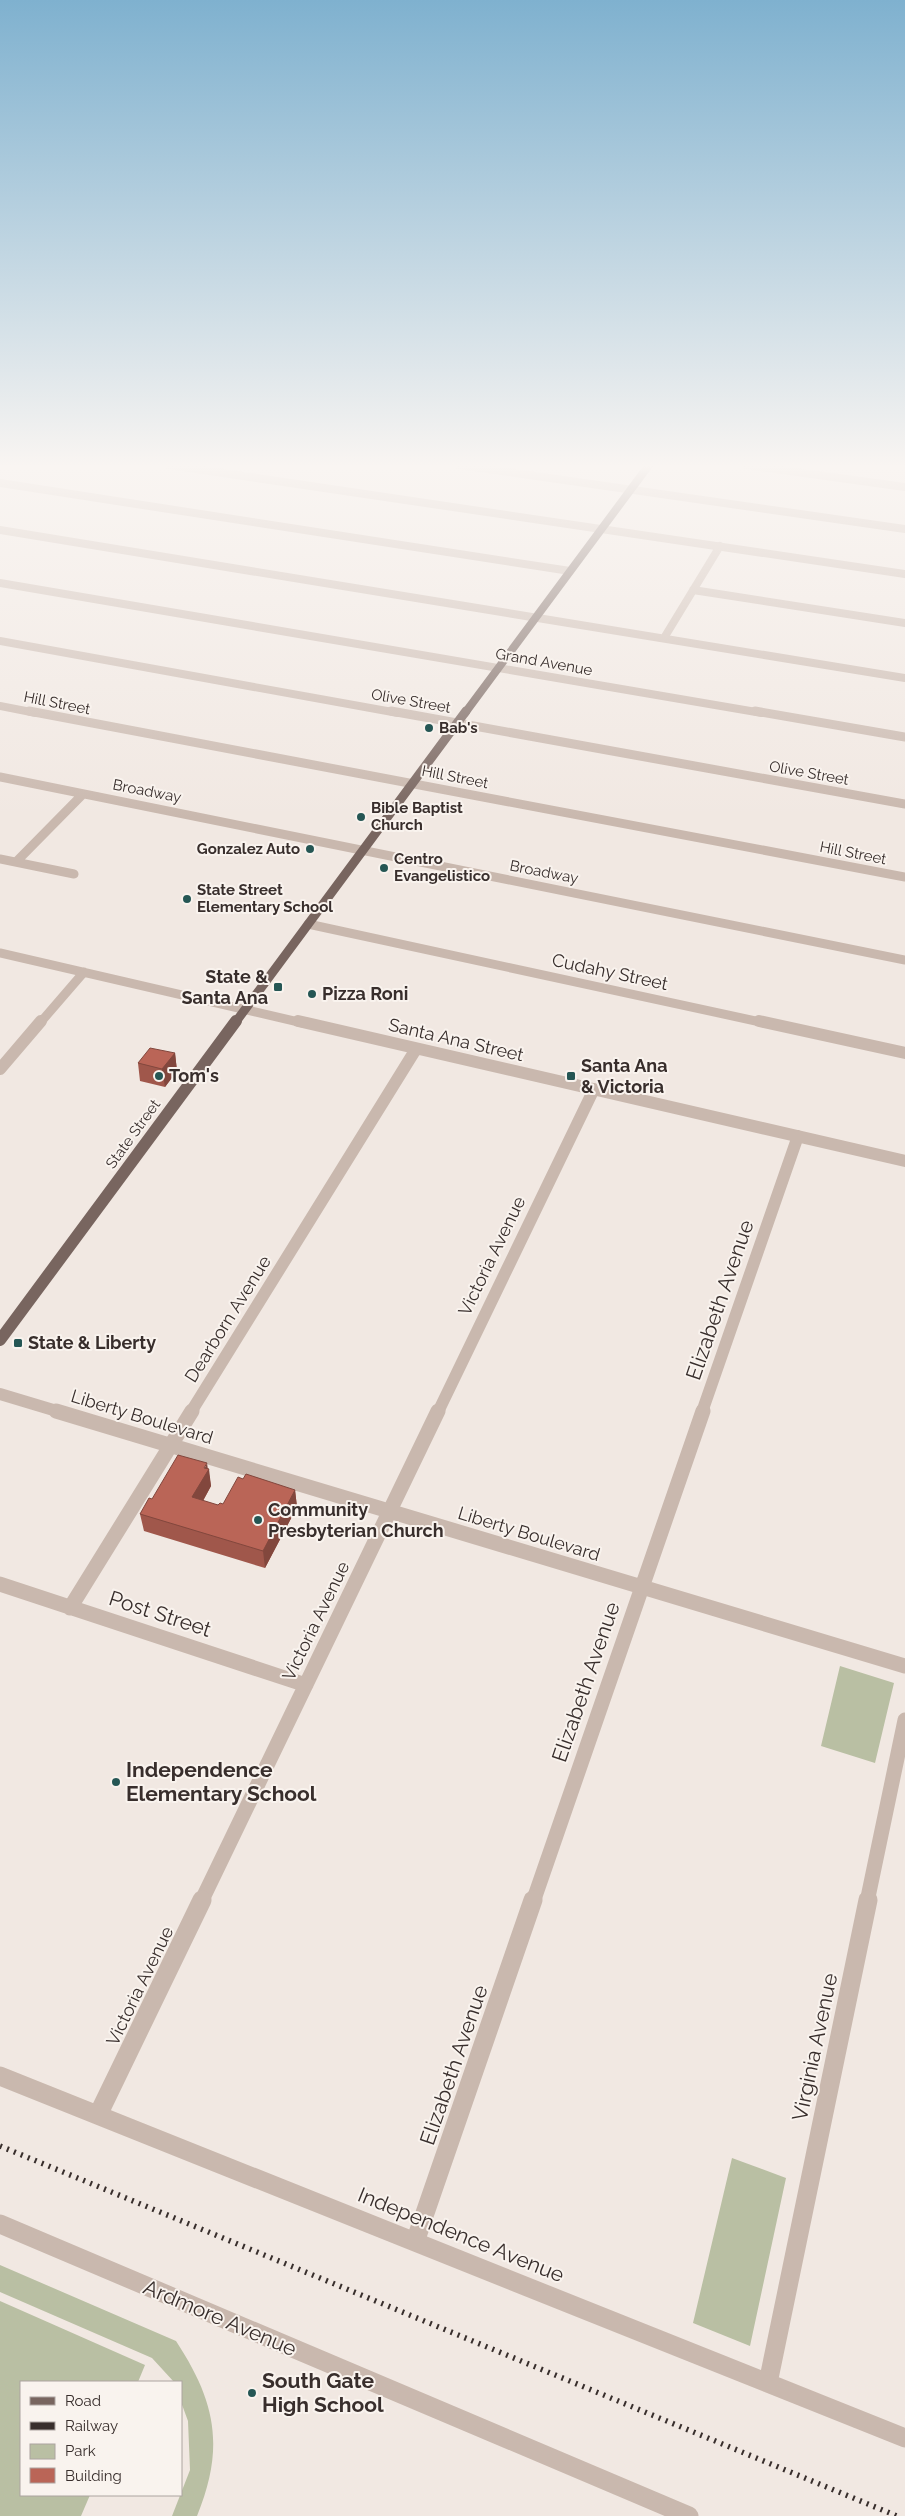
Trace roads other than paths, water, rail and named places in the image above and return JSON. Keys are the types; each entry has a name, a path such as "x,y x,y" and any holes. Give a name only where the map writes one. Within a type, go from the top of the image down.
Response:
{"main road":[{"name":"State Street","path":"0,1340 562,582"}],"street":[{"path":"319,582 905,678"},
{"path":"664,638 698,582"},
{"name":"Grand Avenue","path":"0,583 905,737"},
{"path":"693,590 905,623"},
{"name":"Olive Street","path":"0,641 905,804"},
{"name":"Hill Street","path":"0,706 905,877"},
{"name":"Broadway","path":"0,777 905,960"},
{"path":"16,862 83,794"},
{"path":"0,859 74,874"},
{"name":"Cudahy Street","path":"308,924 905,1053"},
{"name":"Santa Ana Street","path":"0,953 905,1161"},
{"path":"0,1069 84,972"},
{"name":"Dearborn Avenue","path":"70,1608 416,1049"},
{"name":"Victoria Avenue","path":"98,2115 594,1089"},
{"name":"Elizabeth Avenue","path":"415,2242 641,1587 692,1449 798,1136"},
{"name":"Liberty Boulevard","path":"0,1394 905,1666"},
{"name":"Post Street","path":"0,1584 306,1685"},
{"name":"Virginia Avenue","path":"768,2383 905,1720"},
{"name":"Independence Avenue","path":"0,2076 905,2438"},
{"name":"Ardmore Avenue","path":"0,2224 689,2516"}],"railway":[{"path":"0,2146 897,2516"}],"place":[{"name":"Bab's","path":"429,728"},
{"name":"Bible Baptist Church","path":"361,817"},
{"name":"Gonzalez Auto","path":"310,849"},
{"name":"Centro Evangelistico","path":"384,868"},
{"name":"State Street Elementary School","path":"187,899"},
{"name":"State & Santa Ana","path":"278,987"},
{"name":"Pizza Roni","path":"312,994"},
{"name":"Tom's","path":"159,1076"},
{"name":"Santa Ana & Victoria","path":"571,1076"},
{"name":"State & Liberty","path":"18,1343"},
{"name":"Community Presbyterian Church","path":"258,1520"},
{"name":"Independence Elementary School","path":"116,1782"},
{"name":"South Gate High School","path":"252,2393"}]}
